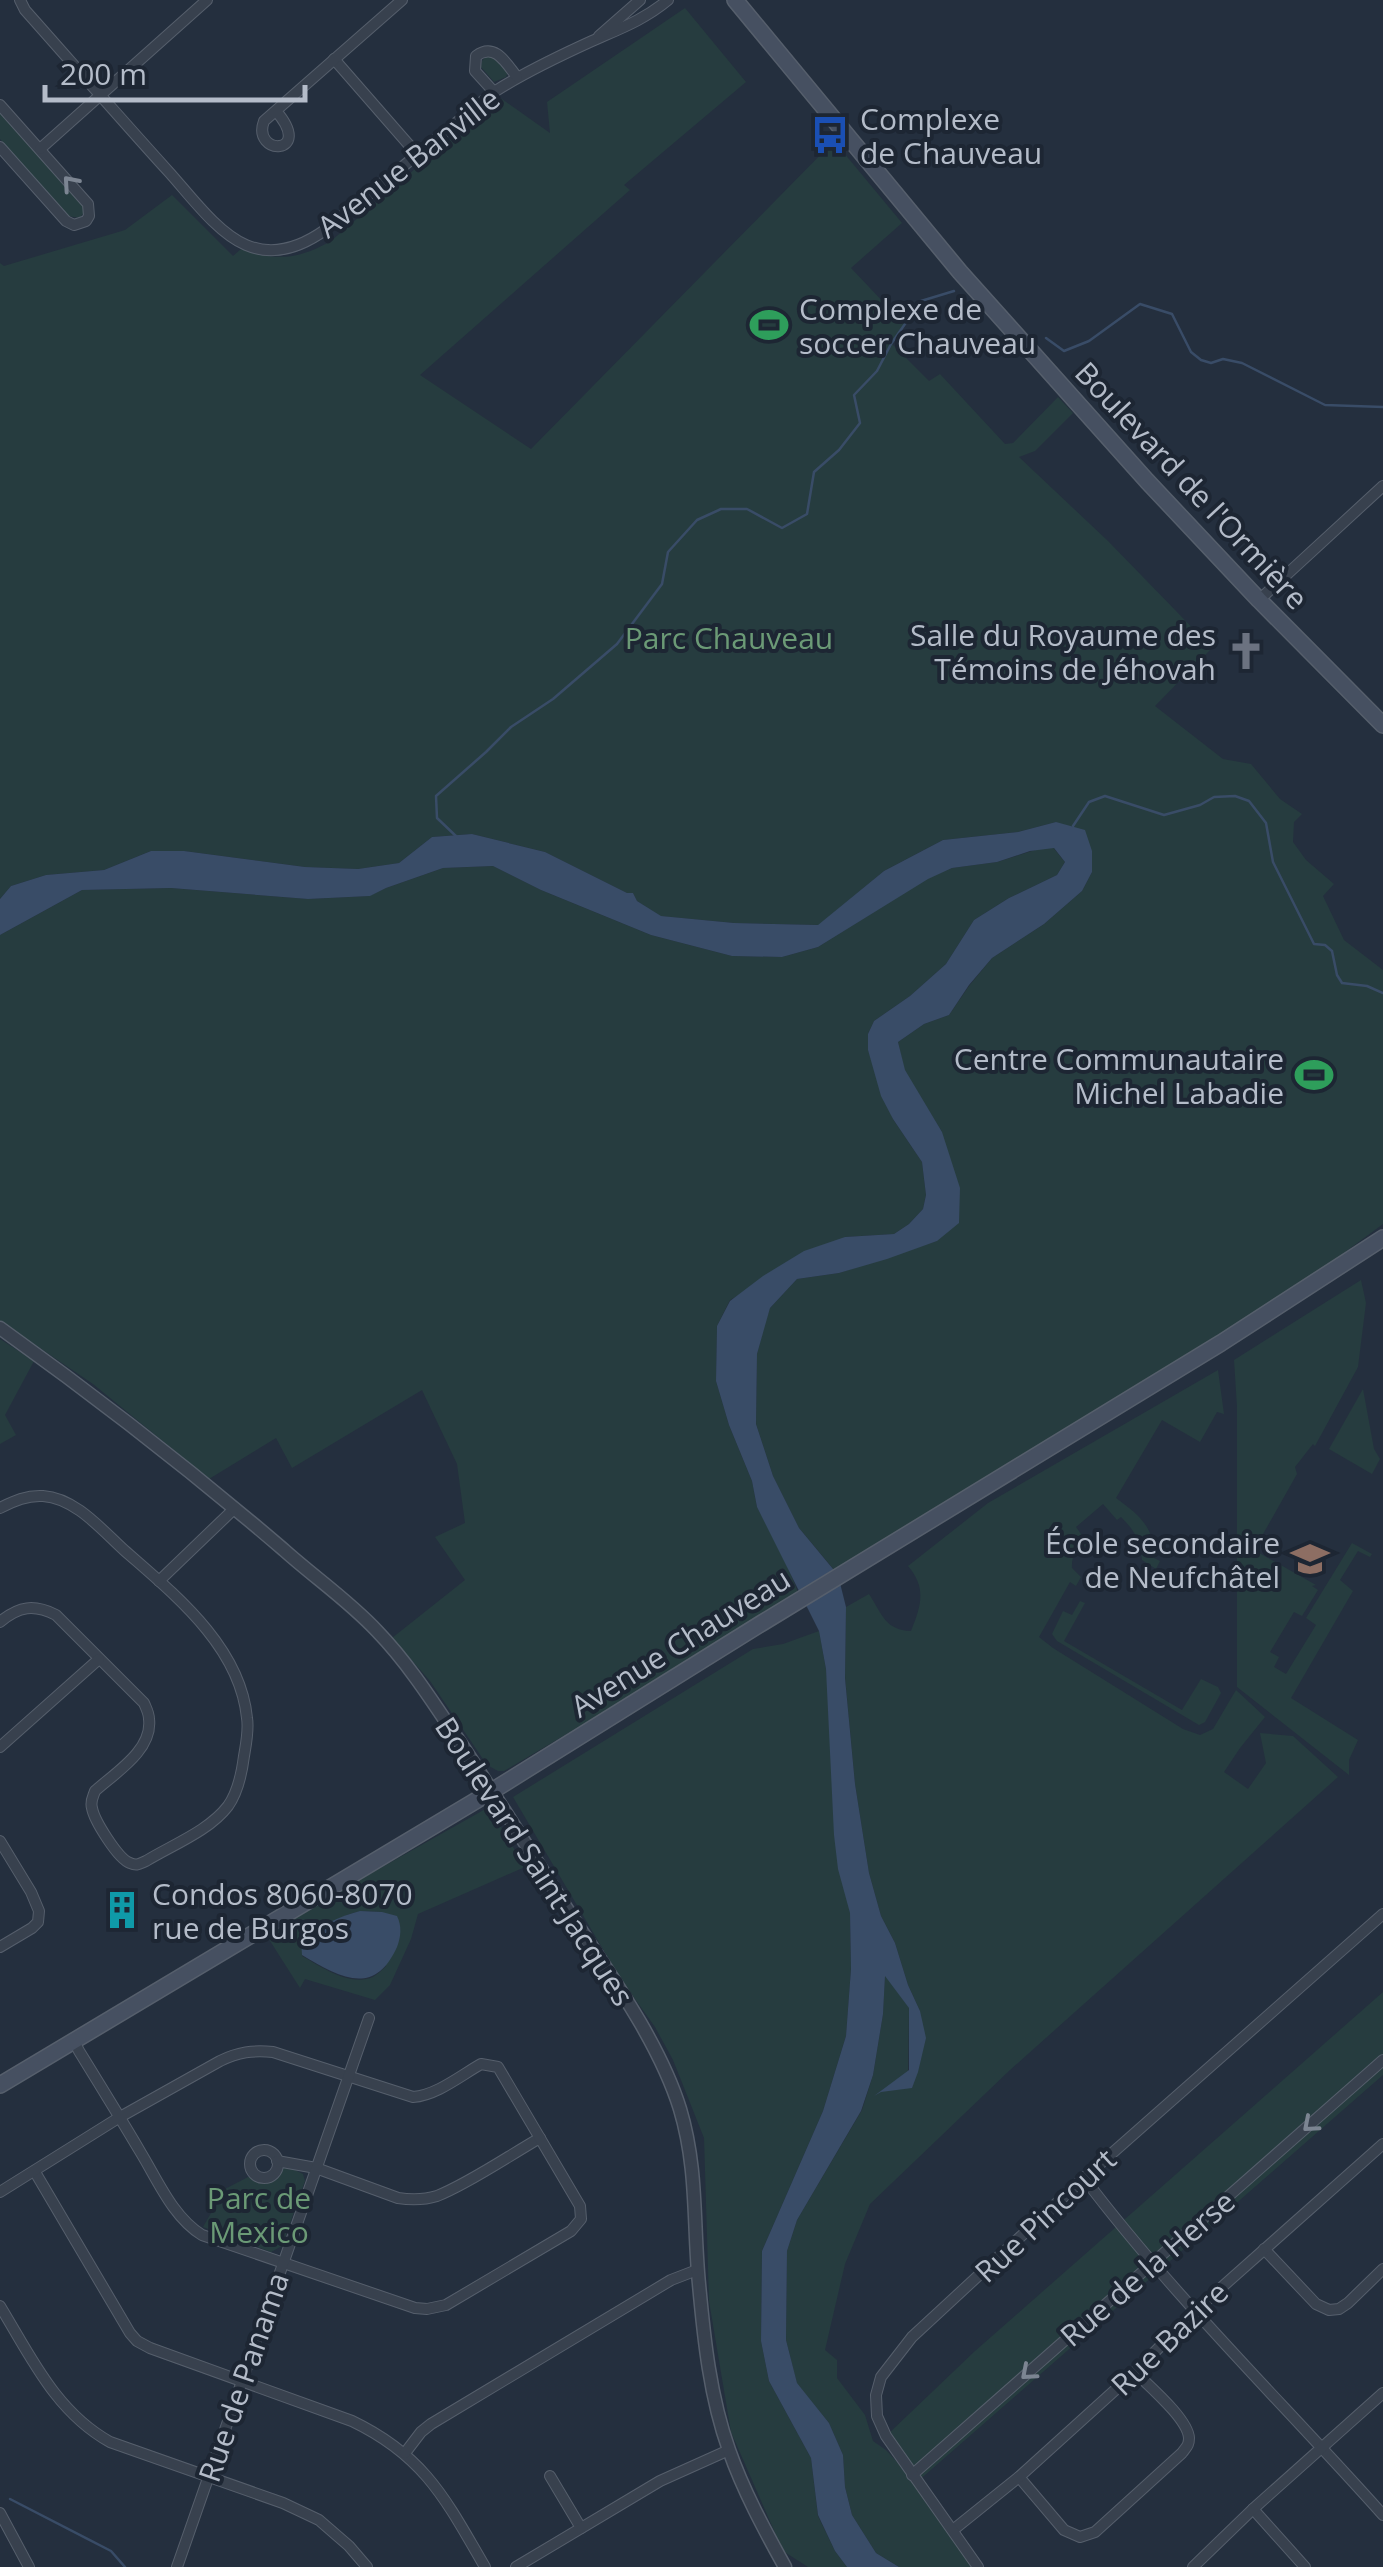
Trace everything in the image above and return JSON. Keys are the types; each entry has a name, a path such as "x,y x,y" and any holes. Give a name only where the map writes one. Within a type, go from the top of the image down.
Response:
{"main road":[{"name":"Boulevard de l'Ormière","path":"735,0 960,272 1146,481 1383,725"},
{"name":"Avenue Chauveau","path":"0,2084 492,1791 1238,1334 1383,1238"}],"street":[{"name":"Avenue Banville","path":"20,0 220,228 245,245 278,251 311,240 416,153 517,77 626,28 668,0"},
{"path":"40,149 207,0"},
{"path":"276,111 402,0"},
{"name":"Avenue Banville","path":"596,39 640,0"},
{"path":"494,92 476,71 476,56 482,52 500,55 517,77"},
{"path":"334,59 416,153"},
{"path":"0,106 88,204 86,221 74,225 66,221 0,146"},
{"path":"1259,600 1383,486"},
{"name":"Boulevard Saint-Jacques","path":"0,1328 87,1390 235,1508 376,1630 421,1685 633,2013 678,2104 692,2157 704,2343 729,2450 785,2567"},
{"path":"0,1508 20,1498 44,1496 70,1504 159,1581 216,1640 238,1680 248,1718 240,1778 230,1804 210,1822 136,1865 127,1862 92,1810 91,1801 95,1791 143,1747 150,1719 144,1703 56,1615 29,1606 0,1622"},
{"path":"159,1581 235,1508"},
{"path":"0,1746 99,1660"},
{"path":"0,1841 39,1911 38,1922 32,1928 0,1946"},
{"name":"Rue Pincourt","path":"978,2567 886,2436 877,2416 876,2395 881,2377 912,2337 1084,2178 1383,1914"},
{"name":"Rue de Panama","path":"178,2567 369,2018"},
{"path":"0,2192 120,2117 220,2061 254,2050 273,2052 404,2096 423,2096 481,2064 493,2065 502,2073 580,2206 581,2219 578,2226 446,2304 427,2309 414,2308 202,2235 190,2228 175,2209 120,2117 74,2042"},
{"name":"Rue de la Herse","path":"912,2476 1383,2060"},
{"path":"278,2161 316,2168 398,2198 426,2199 450,2190 540,2138"},
{"name":"Rue Bazire","path":"953,2530 1136,2372 1195,2311 1383,2144"},
{"path":"35,2172 138,2341 379,2434 405,2453 436,2486 485,2567"},
{"path":"1084,2178 1195,2311 1383,2514"},
{"path":"1264,2249 1316,2304 1329,2310 1348,2304 1383,2269"},
{"path":"405,2453 431,2424 671,2280 698,2270"},
{"path":"0,2306 56,2397 93,2432 110,2442 282,2502 318,2520 367,2567"},
{"path":"1018,2477 1064,2530 1080,2538 1096,2532 1182,2453 1189,2441 1178,2416 1136,2372"},
{"path":"1192,2567 1383,2393"},
{"path":"516,2567 660,2481 729,2450"},
{"path":"550,2476 581,2528"},
{"path":"1252,2509 1305,2567"},
{"path":"0,2515 29,2567"}],"green space":[{"name":"Parc Chauveau","path":"685,8 746,82 624,185 630,190 420,375 531,449 834,141 902,223 851,268 905,325 892,344 929,381 940,374 1005,444 1013,443 1058,397 1073,413 1035,451 1019,457 1212,648 1155,706 1223,759 1251,764 1280,799 1302,814 1294,822 1293,842 1306,860 1334,884 1323,896 1344,940 1383,970 1383,1224 1276,1303 835,1571 799,1528 773,1476 756,1424 757,1354 765,1323 770,1308 797,1279 839,1273 937,1241 942,1132 904,1070 898,1042 924,1024 949,1015 992,958 1044,924 1082,891 1092,872 1092,851 1056,822 1018,832 943,840 884,871 819,925 660,916 637,901 633,893 545,852 472,834 432,837 399,863 358,869 151,851 104,870 46,875 11,886 0,899 0,263 4,266 125,230 172,195 233,256 241,249 276,257 308,252 331,241 499,97 550,133 547,102"},
{"path":"486,56 493,56 508,72 506,77 494,82 481,67"},
{"path":"0,111 83,204 80,218 68,216 0,139"},
{"path":"1051,845 1065,862 1057,875 974,920 946,964 874,1021 868,1034 868,1050 893,1119 922,1162 926,1195 923,1209 894,1234 845,1237 730,1300 717,1326 716,1381 729,1425 752,1481 757,1507 798,1592 626,1702 504,1771 487,1765 430,1681 392,1638 465,1580 435,1537 465,1523 457,1464 422,1390 292,1468 276,1438 209,1479 93,1384 0,1321 0,935 82,890 171,888 308,899 369,896 443,868 493,866 651,935 732,956 782,957 818,947 928,878 952,868 997,862"},
{"path":"1361,1280 1366,1303 1358,1367 1315,1446 1295,1467 1297,1474 1254,1550 1316,1585 1312,1586 1318,1590 1302,1616 1294,1612 1270,1652 1279,1657 1274,1667 1286,1674 1316,1625 1306,1618 1352,1543 1372,1554 1370,1557 1358,1551 1340,1580 1353,1591 1291,1698 1358,1740 1349,1760 1349,1775 1237,1687 1234,1360"},
{"path":"0,1339 34,1361 5,1415 16,1435 0,1444"},
{"path":"1218,1370 1224,1414 1217,1412 1200,1442 1162,1420 1116,1498 1148,1530 1154,1558 1160,1561 1156,1569 1142,1560 1130,1527 1121,1517 1117,1520 1103,1504 1076,1527 1088,1544 1073,1559 1072,1568 1081,1577 1076,1586 1070,1582 1039,1637 1183,1729 1200,1735 1213,1729 1236,1690 1265,1717 1224,1772 1248,1789 1266,1763 1260,1733 1293,1736 1338,1777 1010,2070 870,2204 845,2264 825,2350 837,2360 837,2378 865,2415 873,2441 910,2476 886,2436 975,2351 1383,1992 1383,2075 917,2482 972,2567 899,2567 876,2553 852,2515 843,2455 829,2423 797,2384 786,2340 787,2251 797,2220 862,2110 873,2075 885,1974 909,2007 908,2071 885,2090 912,2087 920,2011 881,1916 869,1873 855,1784 845,1677 846,1607 869,1594 890,1624 911,1631 920,1590 908,1566 988,1503"},
{"path":"1363,1389 1374,1449 1380,1459 1372,1474 1329,1449"},
{"path":"1080,1601 1085,1603 1064,1641 1182,1710 1201,1679 1218,1687 1221,1693 1205,1722 1199,1725 1057,1641 1052,1634 1063,1611 1072,1615"},
{"path":"819,1631 850,1913 846,2036 823,2111 762,2251 761,2341 769,2381 811,2458 818,2516 847,2567 808,2567 783,2551 731,2432 709,2301 704,2138 673,2060 655,2027 620,1978 513,1797 753,1649 783,1644"},
{"path":"489,1807 525,1867 418,1914 390,1985 375,2000 305,1979 300,1988 265,1933","holes":["360,1911 382,1912 386,1966 373,1977 345,1978 302,1956 308,1934"]},
{"name":"Parc de Mexico","path":"282,2168 303,2174 305,2181 282,2246 271,2252 203,2227 225,2189 250,2176 258,2182 268,2182"}],"water":[{"path":"1056,822 1085,830 1092,851 1092,872 1082,891 1044,924 992,958 949,1015 924,1024 898,1042 905,1070 942,1132 960,1188 959,1223 937,1241 887,1259 839,1273 797,1279 770,1308 757,1354 756,1424 773,1476 799,1528 838,1575 846,1607 845,1678 855,1784 869,1873 881,1916 920,2011 926,2038 912,2088 874,2096 909,2070 909,2008 885,1976 873,2075 861,2111 797,2220 787,2251 786,2340 797,2383 829,2423 843,2455 852,2515 876,2553 899,2567 847,2567 818,2515 811,2458 769,2381 761,2341 762,2251 823,2111 846,2036 850,1913 834,1835 826,1669 819,1631 757,1507 752,1481 729,1425 716,1381 717,1326 730,1301 804,1251 845,1237 894,1234 923,1209 926,1195 922,1162 881,1096 868,1050 868,1034 874,1021 946,964 974,920 1057,875 1065,862 1054,848 952,868 818,947 782,957 732,956 651,935 493,866 443,868 370,896 308,899 171,888 82,890 0,935 0,899 11,886 46,875 104,870 151,851 358,869 399,863 432,837 472,834 545,852 633,893 637,901 661,916 818,925 884,871 943,840 1018,832"},
{"path":"360,1911 382,1912 399,1920 397,1947 378,1973 367,1978 342,1976 302,1955 301,1940 329,1922"}],"waterway":[{"path":"458,838 437,818 436,796 511,727 553,699 617,644 662,584 668,552 697,520 721,509 747,509 782,528 807,514 814,472 839,450 860,423 854,395 877,371 921,301 954,291"},
{"path":"1046,338 1064,351 1089,341 1140,304 1172,314 1191,352 1201,360 1242,363 1325,405 1383,407"},
{"path":"1073,826 1089,802 1105,796 1164,815 1214,797 1235,796 1249,801 1266,823 1273,862 1314,944 1325,945 1332,951 1342,983 1367,986 1383,993"},
{"path":"10,2499 111,2551 125,2567"}],"place":[{"name":"Complexe de Chauveau","path":"830,135"},
{"name":"Complexe de soccer Chauveau","path":"769,325"},
{"name":"Salle du Royaume des Témoins de Jéhovah","path":"1246,651"},
{"name":"Centre Communautaire Michel Labadie","path":"1314,1075"},
{"name":"École secondaire de Neufchâtel","path":"1310,1559"},
{"name":"Condos 8060-8070 rue de Burgos","path":"122,1910"}]}
